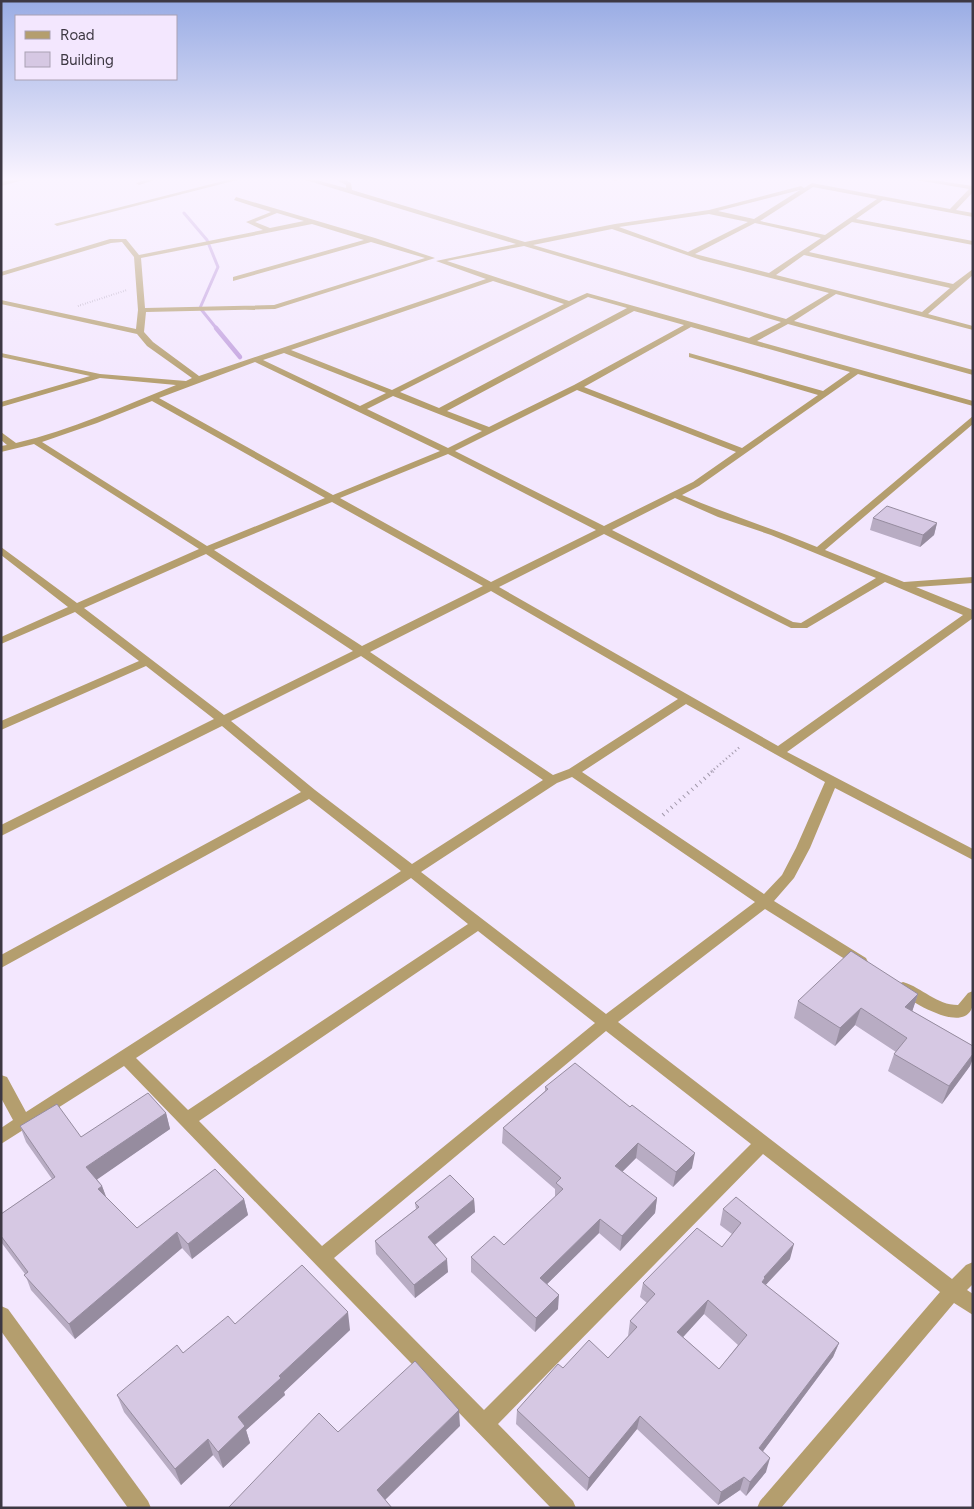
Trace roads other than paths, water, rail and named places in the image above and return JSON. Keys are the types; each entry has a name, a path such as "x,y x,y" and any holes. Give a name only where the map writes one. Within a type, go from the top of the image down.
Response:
{"street":[{"path":"1,274 87,248"},
{"path":"130,248 137,257 138,287 142,310 140,332"},
{"path":"137,257 181,248"},
{"path":"236,279 343,248"},
{"path":"400,248 570,304"},
{"path":"142,310 194,307 281,306 435,259 497,248"},
{"path":"538,248 787,322 973,373"},
{"path":"673,248 770,276 973,328"},
{"path":"689,254 700,248"},
{"path":"770,276 811,248"},
{"path":"804,253 955,287"},
{"path":"923,315 973,271"},
{"path":"1,449 35,441 94,421 198,380 494,279"},
{"path":"750,341 787,322 835,292"},
{"path":"360,409 587,295 973,404"},
{"path":"1,302 140,332 150,344 198,380"},
{"path":"440,411 633,308"},
{"path":"1,641 208,549 448,451 577,387 691,324"},
{"path":"284,350 490,431"},
{"path":"692,355 825,394"},
{"path":"4,357 100,376 187,384"},
{"path":"257,360 448,451 778,620 798,627 803,626 884,578"},
{"path":"1,831 696,484 857,371"},
{"path":"1,405 100,376"},
{"path":"577,387 743,451"},
{"path":"153,398 490,586 751,737 973,854"},
{"path":"818,551 973,420"},
{"path":"1,435 14,446"},
{"path":"35,441 208,549 363,651 552,780"},
{"path":"675,494 721,515 818,551 972,614"},
{"path":"3,555 224,721 310,793 973,1306"},
{"path":"902,586 973,580"},
{"path":"778,752 972,614"},
{"path":"1,726 146,662"},
{"path":"1,1137 413,872 552,780 573,772 686,699"},
{"path":"573,772 765,902 874,970"},
{"path":"321,1258 607,1022 765,902 787,878 832,780"},
{"path":"1,962 310,793"},
{"path":"187,1120 480,923"},
{"path":"891,980 933,1007 947,1013 962,1011 973,997"},
{"path":"126,1057 566,1508"},
{"path":"1,1082 23,1122"},
{"path":"484,1424 763,1143"},
{"path":"767,1508 953,1291 973,1271"},
{"path":"1,1315 141,1508"}],"waterway":[{"path":"210,248 218,267 200,308 217,329"},
{"path":"216,328 240,357"}]}
